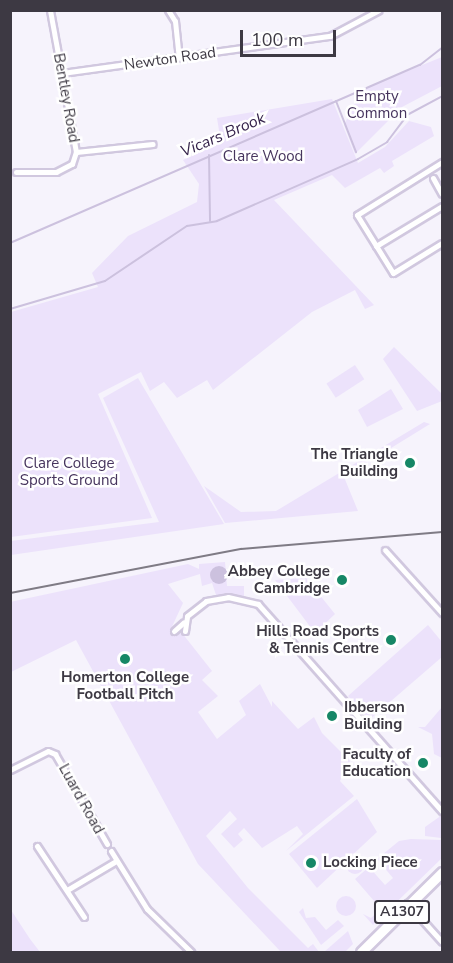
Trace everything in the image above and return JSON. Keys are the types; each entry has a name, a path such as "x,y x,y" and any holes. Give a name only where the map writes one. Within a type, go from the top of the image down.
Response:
{"main road":[{"name":"A1307","path":"364,950 442,872"}],"street":[{"name":"Bentley Road","path":"16,172 56,172 72,164 76,152 50,10"},
{"path":"168,10 175,21 179,58"},
{"name":"Newton Road","path":"62,73 330,36 380,10"},
{"path":"76,152 86,155 153,144"},
{"path":"442,162 357,215 393,273 442,243"},
{"path":"433,178 442,194"},
{"path":"376,246 442,206"},
{"path":"385,550 442,613"},
{"path":"174,631 196,608 220,597 258,604 442,811"},
{"path":"184,622 185,631"},
{"name":"Luard Road","path":"10,770 45,752 55,754 107,844"},
{"path":"37,846 84,917"},
{"name":"Luard Road","path":"111,852 147,909 191,952"},
{"path":"67,890 116,861"},
{"path":"408,904 442,942"}],"green space":[{"name":"Empty Common","path":"442,57 442,86 402,107 355,154 344,125 361,90"},
{"path":"332,99 358,163 385,147 409,121 431,127 434,136 392,161 394,166 384,173 380,168 345,188 332,175 274,200 374,305 365,309 355,290 312,312 213,390 207,380 177,398 164,382 150,391 141,372 98,394 152,518 11,537 11,312 98,287 92,273 128,236 197,202 199,184 183,160 221,143 217,118"},
{"path":"394,347 442,394 442,401 417,411 383,359"},
{"path":"355,365 364,379 336,398 326,384"},
{"path":"138,378 224,524 11,555 11,541 159,522 103,398"},
{"path":"391,389 403,409 367,427 358,410"},
{"path":"424,422 430,424 344,477 358,511 225,523 204,486 241,512 276,511"},
{"path":"225,562 227,586 244,586 244,596 216,595 212,583 202,586 200,574 168,584 183,603 170,631 182,633 212,671 202,680 218,696 198,712 217,739 246,715 239,701 260,684 272,707 272,701 298,729 314,717 322,733 350,761 340,781 354,796 286,851 303,834 297,826 262,848 244,828 238,834 243,840 234,848 221,834 237,819 230,811 206,836 248,888 308,948 313,944 319,952 281,952 198,864 76,640 11,672 10,602 188,564 199,569 199,564"},
{"path":"306,578 335,614 315,633 275,580"},
{"path":"428,625 442,642 442,657 369,720 348,696"},
{"path":"442,707 442,758 434,754 432,734 418,727 425,727"},
{"path":"357,799 377,832 317,888 289,854"},
{"path":"442,815 441,838 425,836 425,827"},
{"path":"442,840 442,858 373,925 363,914 371,918 381,909 355,879 369,867 385,885 393,878 377,859 399,841"},
{"path":"355,856 361,859 364,865 361,871 355,874 349,871 346,865 349,859"},
{"path":"346,896 353,899 356,906 353,913 346,916 339,913 336,906 339,899"},
{"path":"303,908 306,918 315,917 326,930 338,920 344,926 321,945 299,912"},
{"path":"11,910 30,939 40,952 11,952"},
{"path":"348,931 353,944 345,952 324,952"}],"shaded area":[{"path":"219,566 225,569 228,575 225,581 219,584 213,581 210,575 213,569"}],"waterway":[{"name":"Vicars Brook","path":"10,243 420,65 442,48"},
{"path":"10,309 105,281 187,226 217,221 358,159 387,142 407,115 442,96"},
{"path":"336,101 356,152"},
{"path":"209,155 210,221"}],"railway":[{"path":"10,593 241,549 442,532"}],"place":[{"name":"The Triangle Building","path":"410,463"},
{"name":"Abbey College Cambridge","path":"342,580"},
{"name":"Hills Road Sports & Tennis Centre","path":"391,640"},
{"name":"Homerton College Football Pitch","path":"125,659"},
{"name":"Ibberson Building","path":"332,716"},
{"name":"Faculty of Education","path":"423,763"},
{"name":"Locking Piece","path":"311,863"}],"park label":[{"name":"Clare Wood","path":"263,157"},
{"name":"Clare College Sports Ground","path":"69,472"}]}
